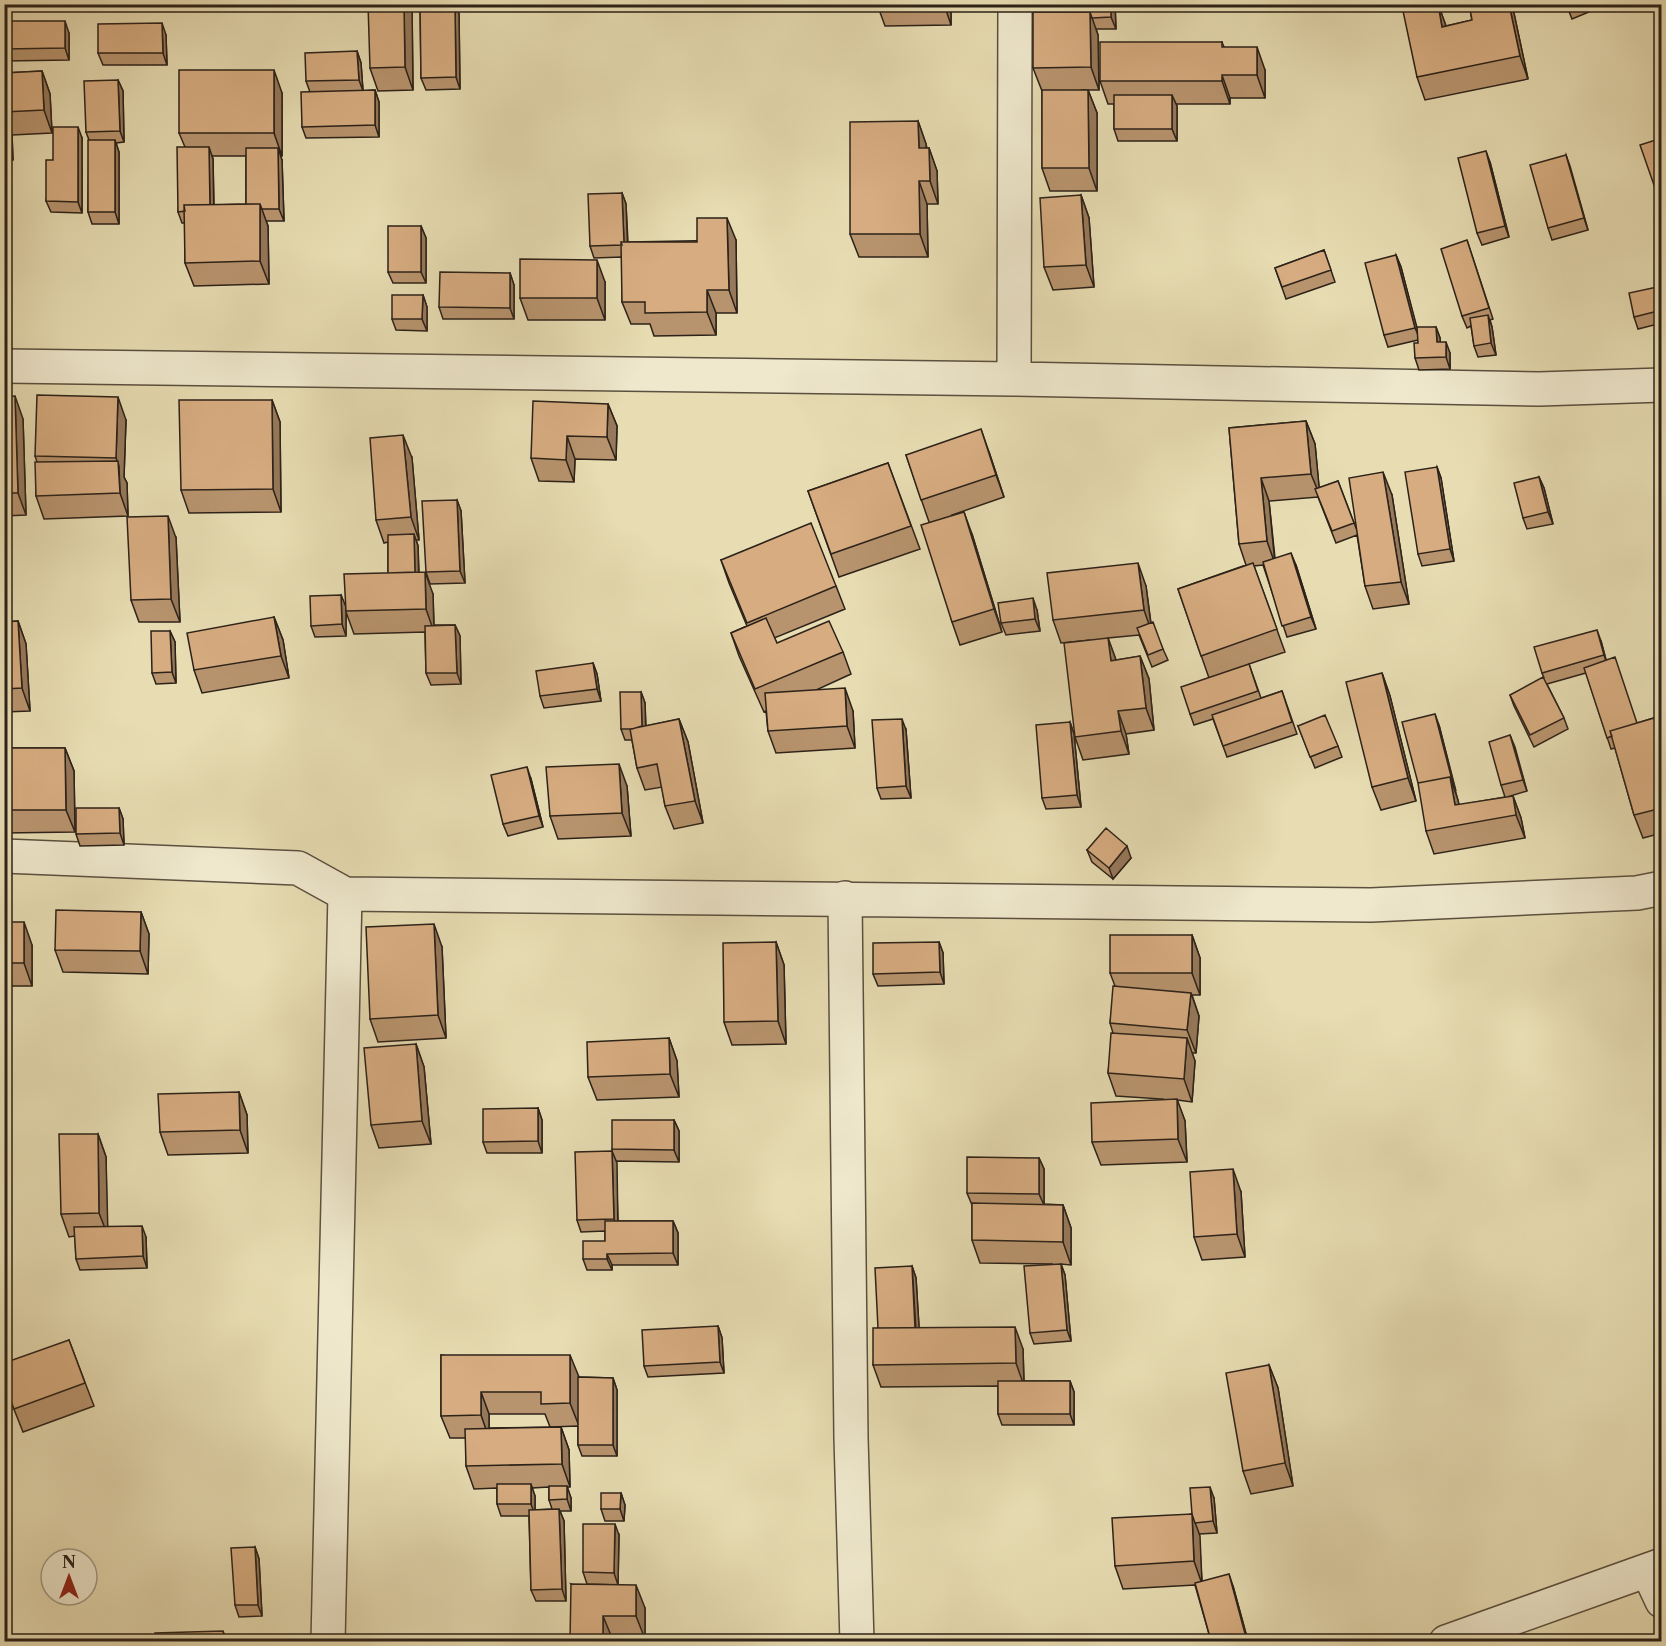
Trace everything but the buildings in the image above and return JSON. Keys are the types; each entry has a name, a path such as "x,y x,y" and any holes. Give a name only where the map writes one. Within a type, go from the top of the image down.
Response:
{"street":[{"path":"1014,4 1014,379"},
{"path":"4,366 1014,379 1539,389 1662,385"},
{"path":"4,856 298,868 345,894 1371,905 1637,893 1662,888"},
{"path":"328,1641 345,894"},
{"path":"845,898 851,1437 857,1641"},
{"path":"1446,1641 1655,1568 1662,1601"}]}
